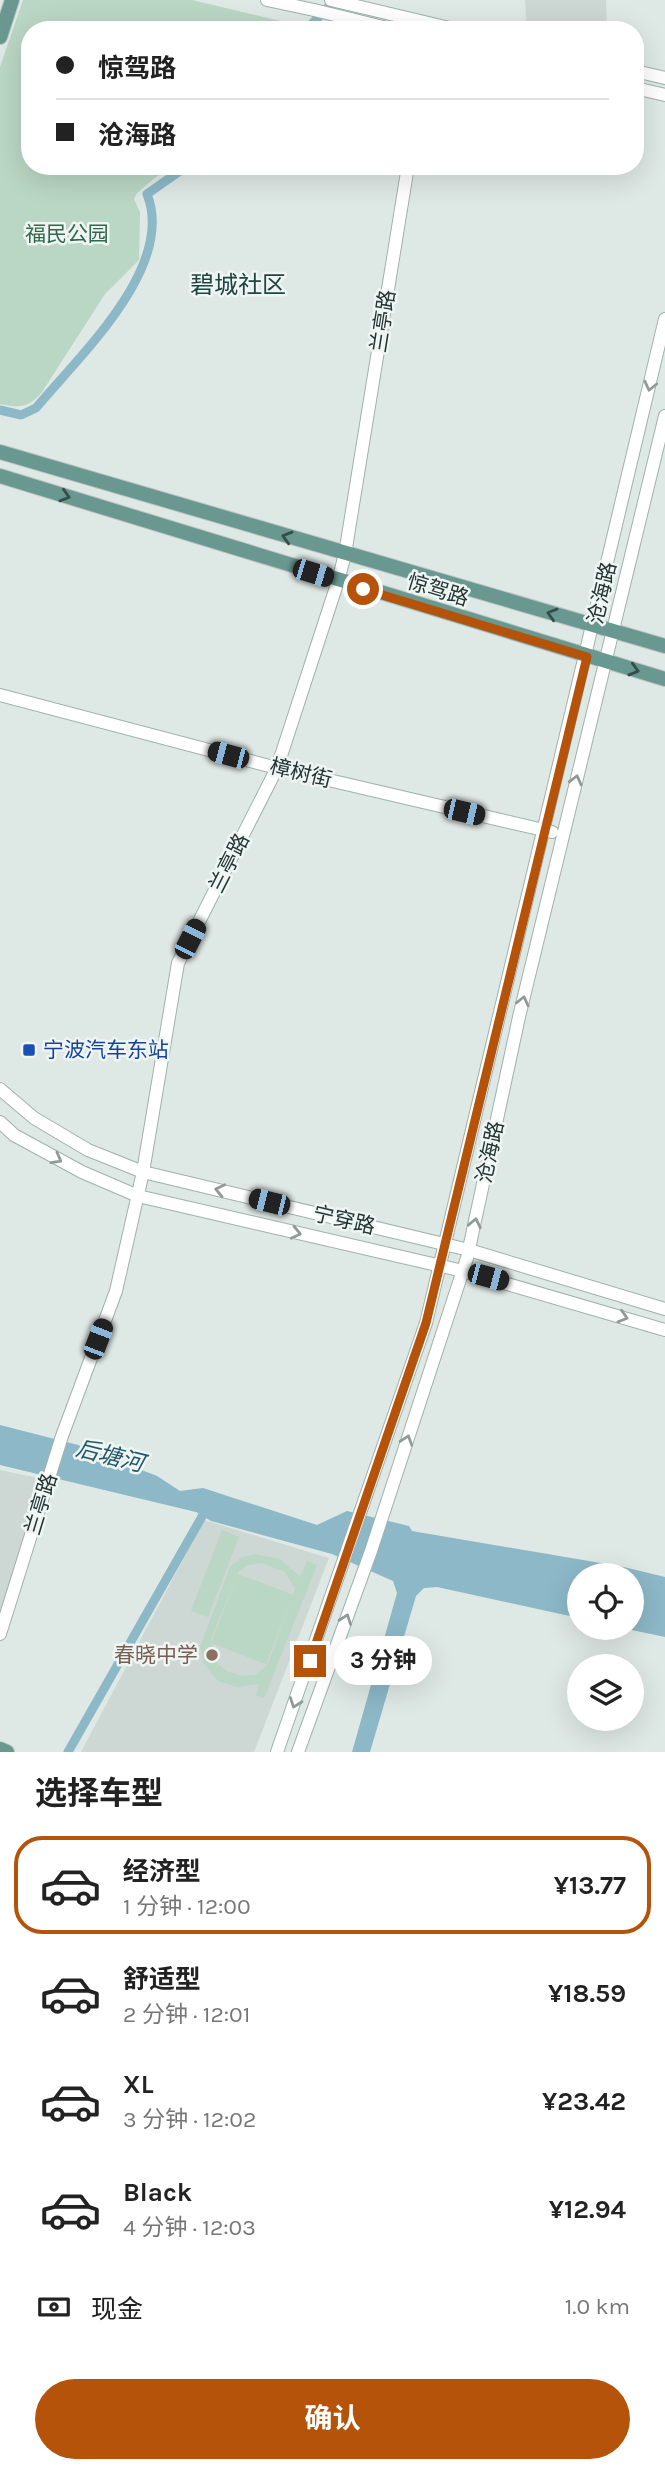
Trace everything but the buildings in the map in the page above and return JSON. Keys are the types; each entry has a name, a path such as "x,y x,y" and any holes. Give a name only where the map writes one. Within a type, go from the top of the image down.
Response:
{"main road":[{"path":"0,37 12,0"},
{"path":"267,0 359,21"},
{"path":"331,0 411,21"},
{"path":"644,73 665,78"},
{"path":"644,90 665,95"},
{"name":"兰亭路","path":"0,1634 59,1446 116,1291 143,1172 178,963 277,768 338,581 345,554 407,175"},
{"name":"沧海路","path":"277,1752 426,1323 587,657 665,319"},
{"name":"沧海路","path":"298,1752 386,1505 469,1250 562,835 665,416"},
{"name":"惊驾路","path":"4,453 665,646"},
{"name":"惊驾路","path":"0,476 665,679"},
{"name":"樟树街","path":"0,695 277,768 562,835"},
{"name":"宁穿路","path":"0,1090 34,1118 88,1150 143,1172 469,1250 665,1309"},
{"name":"宁穿路","path":"0,1122 14,1135 82,1172 138,1196 463,1270 665,1330"},
{"path":"0,1749 7,1752"}],"shaded area":[{"path":"525,0 606,0 607,21 526,21"},
{"path":"0,1470 42,1479 0,1616"},
{"name":"春晓中学","path":"204,1520 329,1558 254,1752 81,1752"}],"green space":[{"name":"福民公园","path":"23,0 192,0 280,21 21,21 21,175 158,175 137,193 134,199 140,212 139,260 105,294 42,392 28,404 18,406 0,404 0,67"},
{"path":"222,1530 239,1537 208,1617 191,1611"},
{"path":"255,1554 280,1559 300,1577 307,1561 317,1565 264,1698 256,1695 260,1684 237,1687 218,1681 204,1664 200,1647 230,1567 242,1557","holes":["262,1563 285,1572 295,1589 267,1666 255,1675 241,1676 226,1671 213,1659 211,1639 239,1571 248,1565"]},
{"path":"238,1574 293,1595 266,1664 211,1643"}],"water":[{"path":"0,1425 78,1445 157,1476 180,1491 203,1488 317,1525 347,1511 409,1526 412,1531 600,1563 567,1563 567,1615 437,1587 424,1588 416,1596 370,1752 352,1752 397,1593 393,1581 332,1554 211,1521 196,1512 0,1465"},
{"path":"644,1572 665,1577 665,1637 644,1633"}],"waterway":[{"path":"315,21 335,0"},
{"path":"0,410 21,415 36,408 119,309 136,280 148,251 152,222 147,194 174,175"},
{"path":"68,1752 208,1506"}],"place":[{"name":"宁波汽车东站","path":"29,1050"},
{"name":"春晓中学","path":"212,1655"}],"district":[{"name":"碧城社区","path":"238,285"}],"route":[{"path":"310,1661 426,1323 587,657 363,589"}],"water label":[{"name":"后塘河","path":"110,1456"}]}
